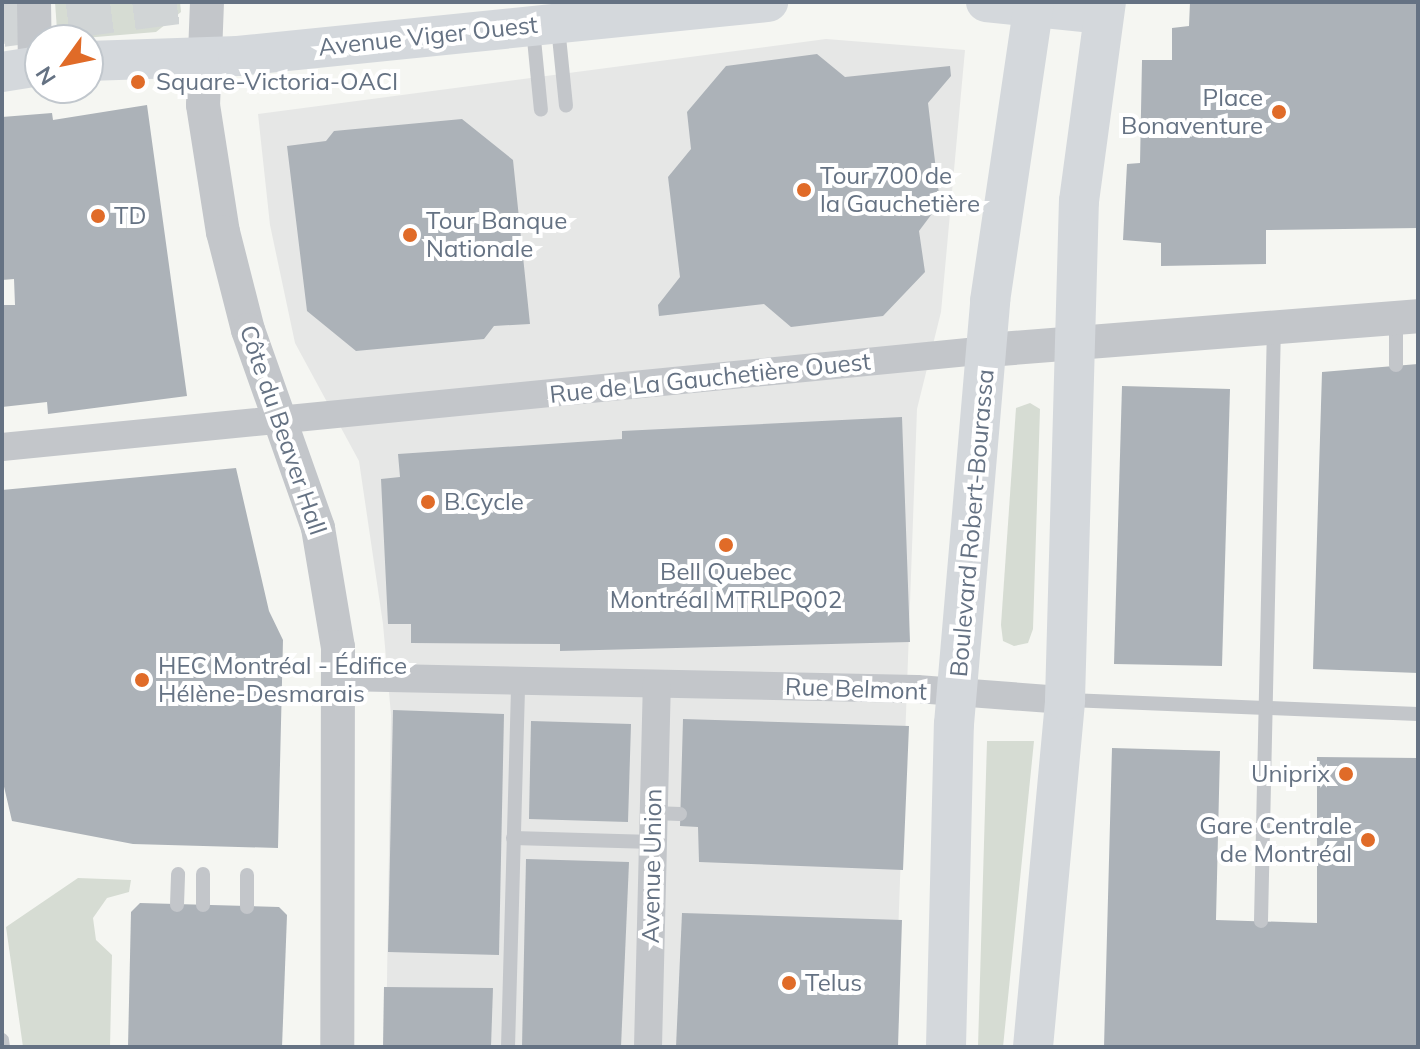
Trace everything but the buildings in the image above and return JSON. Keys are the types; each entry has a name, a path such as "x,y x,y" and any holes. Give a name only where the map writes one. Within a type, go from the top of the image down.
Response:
{"main road":[{"name":"Avenue Viger Ouest","path":"104,60 204,55 768,2"},
{"path":"986,2 1104,8 1084,137 1065,700 1033,1047"},
{"name":"Boulevard Robert-Bourassa","path":"946,1047 958,692 1003,174 1034,4"}],"street":[{"path":"31,24 34,2"},
{"name":"Côte du Beaver Hall","path":"207,2 203,105 228,260 325,558 341,677 337,1047"},
{"name":"Rue de La Gauchetière Ouest","path":"2,447 1075,339 1407,317"},
{"name":"Rue Belmont","path":"341,677 958,692 1065,700"},
{"name":"Avenue Union","path":"648,1047 653,842 667,813 657,684"}],"lane":[{"path":"545,24 566,106"},
{"path":"541,110 545,24"},
{"path":"1396,365 1407,317"},
{"path":"1261,921 1274,325"},
{"path":"508,1047 518,681"},
{"name":"Rue Belmont","path":"1065,700 1418,714"},
{"path":"513,838 653,842"},
{"path":"177,905 178,874"},
{"path":"203,874 203,905"},
{"path":"247,875 247,907"},
{"path":"2,1040 3,1047"}],"shaded area":[{"path":"55,2 180,2 181,12 156,32 104,36 104,24 57,24"},
{"path":"826,39 965,50 941,312 917,409 894,1047 386,1047 391,715 383,624 359,461 295,343 270,225 258,114"},
{"path":"1030,403 1040,409 1033,629 1028,643 1014,646 1003,641 1001,625 1016,408"},
{"path":"987,741 1034,741 1003,1047 978,1047"},
{"path":"78,878 131,880 129,892 107,898 93,918 96,940 112,955 110,1047 23,1047 6,927"}],"tunnel":[{"path":"2,25 178,2"}],"place":[{"name":"Square-Victoria-OACI","path":"138,82"},
{"name":"Place Bonaventure","path":"1279,112"},
{"name":"Tour 700 de la Gauchetière","path":"804,190"},
{"name":"TD","path":"98,216"},
{"name":"Tour Banque Nationale","path":"410,235"},
{"name":"B.Cycle","path":"428,502"},
{"name":"Bell Quebec Montréal MTRLPQ02","path":"726,545"},
{"name":"HEC Montréal - Édifice Hélène-Desmarais","path":"142,680"},
{"name":"Uniprix","path":"1346,774"},
{"name":"Gare Centrale de Montréal","path":"1368,840"},
{"name":"Telus","path":"789,983"}]}
